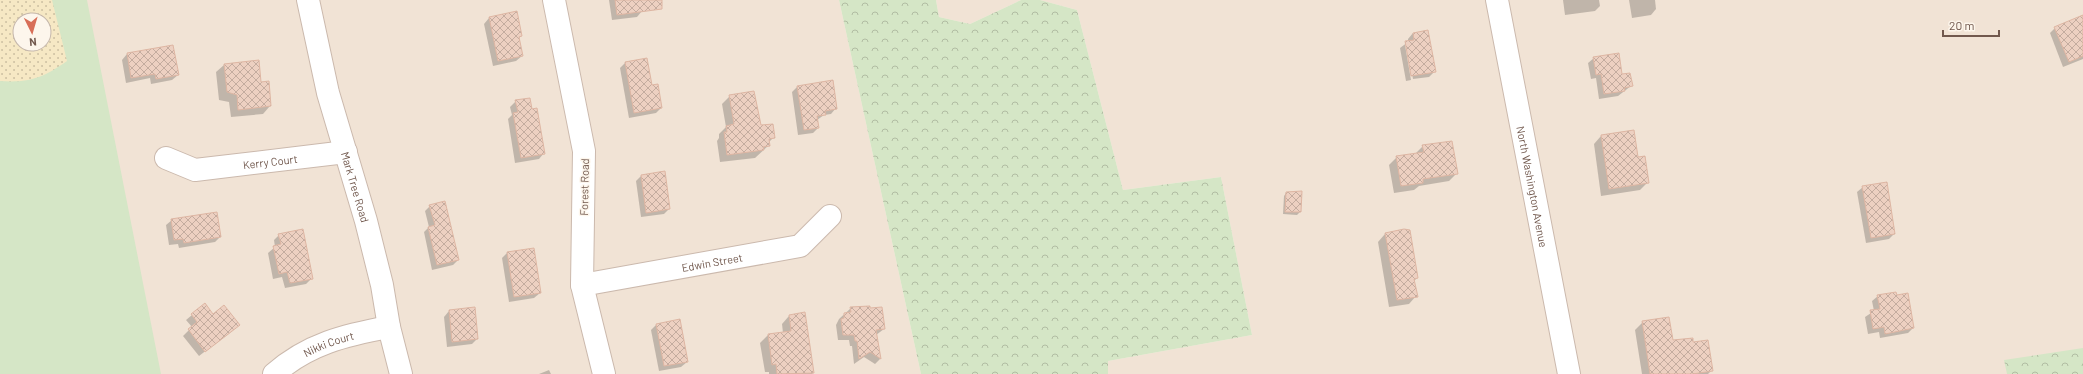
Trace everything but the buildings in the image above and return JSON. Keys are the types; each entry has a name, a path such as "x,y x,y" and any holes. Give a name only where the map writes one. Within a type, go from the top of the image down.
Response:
{"street":[{"name":"Mark Tree Road","path":"308,0 328,93 346,152 380,278 389,327 401,374"},
{"name":"Forest Road","path":"554,0 584,151 582,285 604,374"},
{"name":"North Washington Avenue","path":"1497,0 1569,374"},
{"name":"Kerry Court","path":"166,158 194,170 346,152"},
{"name":"Edwin Street","path":"582,285 800,246 830,216"},
{"name":"Nikki Court","path":"274,374 291,360 318,345 351,334 389,327"}],"shaded area":[{"path":"0,0 839,0 921,374 0,374"},
{"path":"936,0 1021,0 970,24 939,17"},
{"path":"1040,0 2083,0 2083,374 1108,374 1108,361 1252,335 1221,177 1123,190 1077,10"}],"green space":[{"path":"0,0 87,0 161,374 0,374"},
{"path":"839,0 936,0 939,17 970,24 1021,0 1040,0 1077,10 1123,190 1221,177 1252,335 1108,361 1108,374 921,374"},
{"path":"2083,348 2083,374 2007,374 2004,360"}],"sand":[{"path":"0,0 52,0 67,61 50,72 35,78 0,81"}]}
